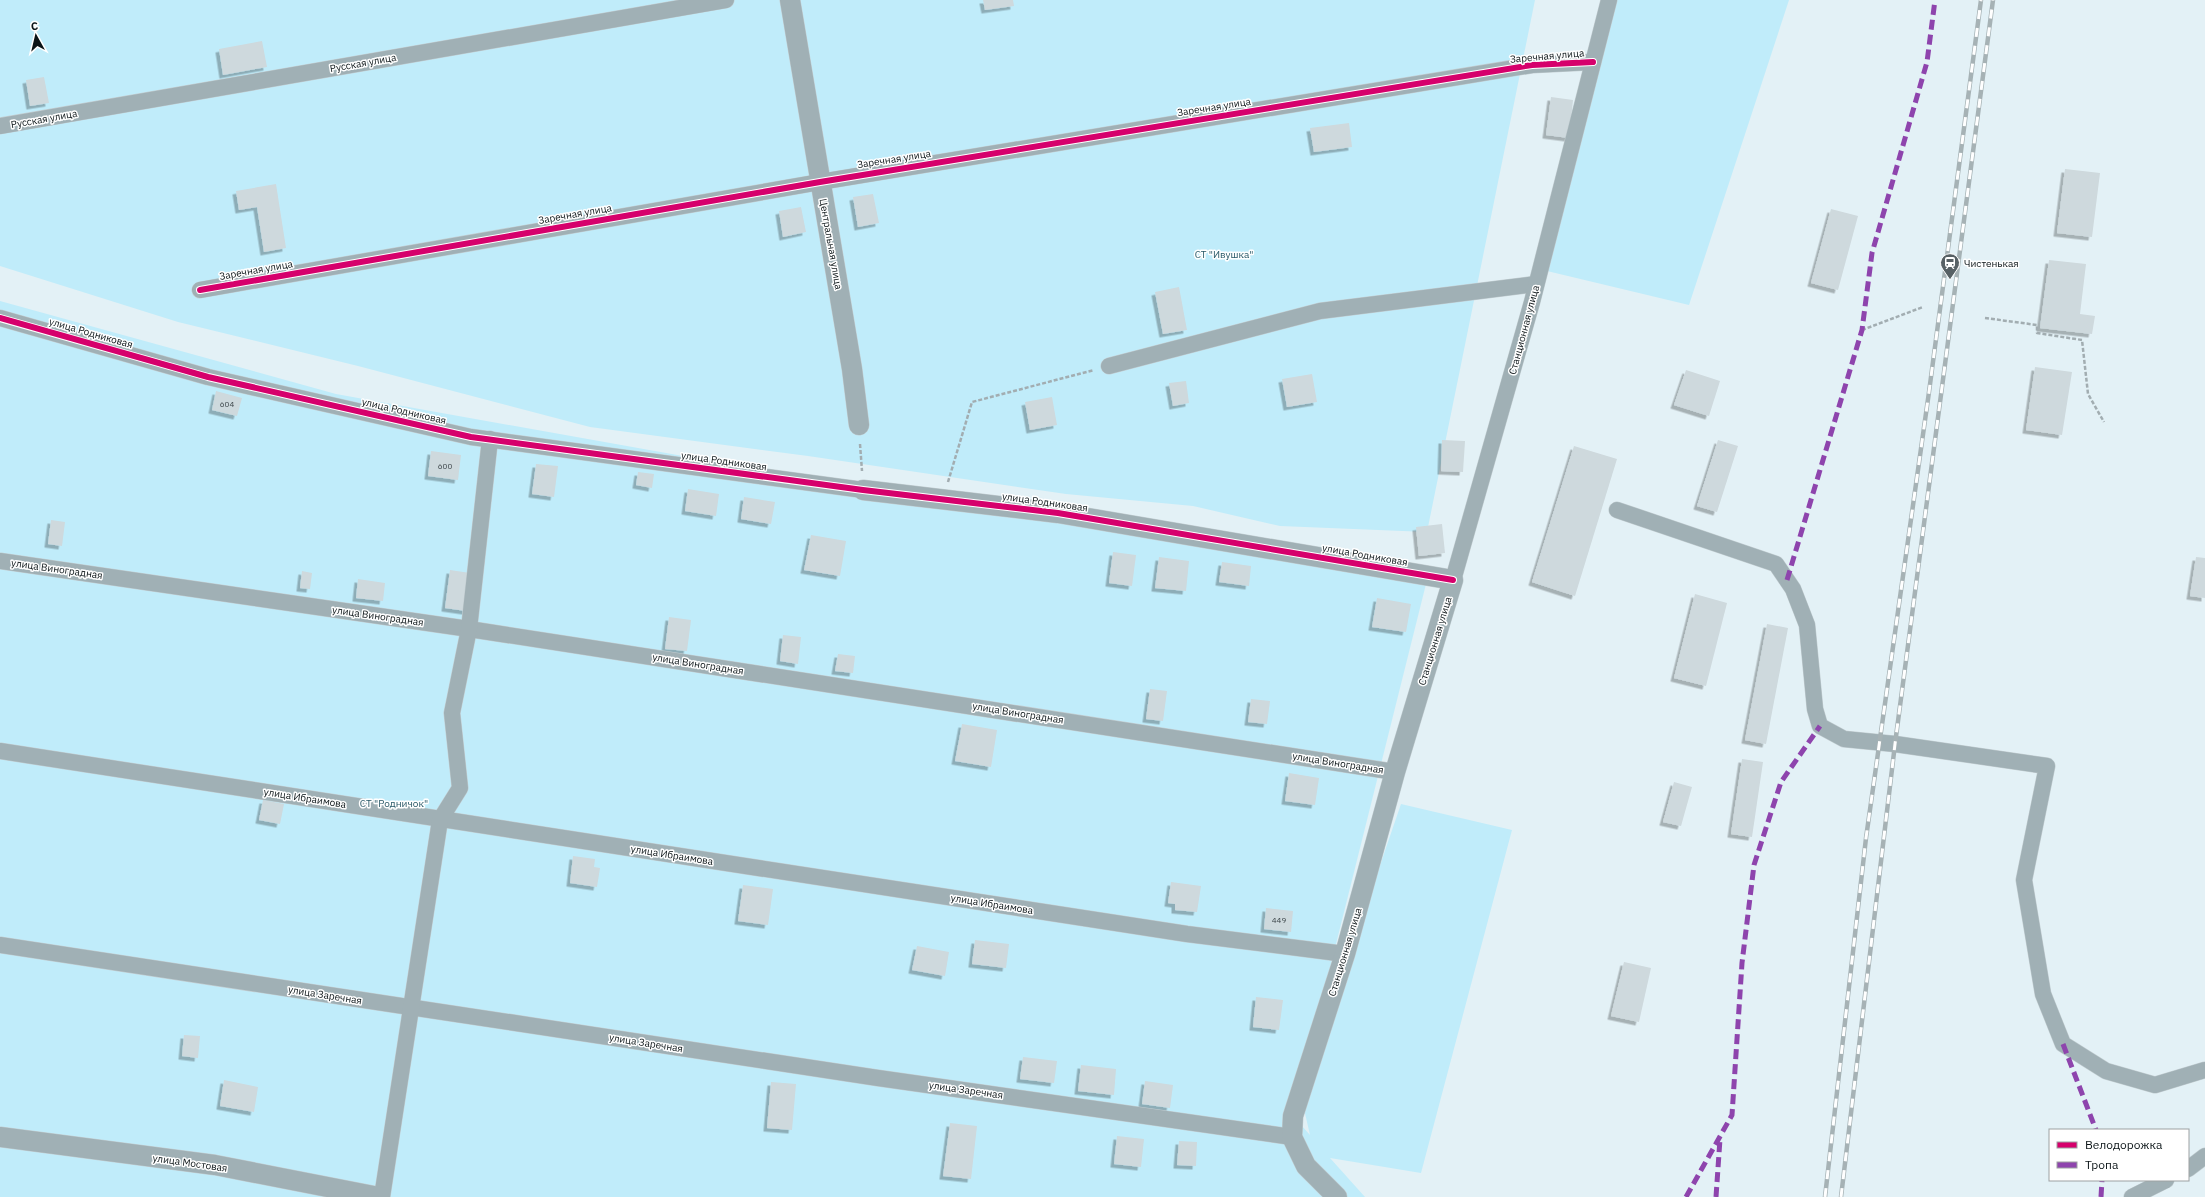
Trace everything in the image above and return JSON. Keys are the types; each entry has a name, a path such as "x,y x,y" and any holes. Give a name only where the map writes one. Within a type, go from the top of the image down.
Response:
{"street":[{"name":"Русская улица","path":"0,126 726,0"},
{"name":"Центральная улица","path":"790,0 852,369 859,426"},
{"name":"Станционная улица","path":"1337,1197 1306,1166 1292,1137 1293,1116 1345,954 1395,772 1453,580 1536,284 1609,0"},
{"name":"Заречная улица","path":"200,290 820,182 1532,65 1593,62"},
{"path":"1109,366 1320,311 1536,284"},
{"name":"улица Родниковая","path":"0,318 208,377 471,437 864,490 1058,513 1453,580"},
{"path":"380,1197 412,1008 440,820 460,788 452,713 469,629 490,439"},
{"path":"1617,510 1776,564 1793,589 1807,625 1815,709 1820,726 1844,739 1895,744 2047,766 2024,880 2043,994 2063,1044 2106,1071 2154,1085 2205,1070"},
{"name":"улица Виноградная","path":"0,561 469,629 1395,772"},
{"name":"улица Ибраимова","path":"0,751 1187,934 1345,954"},
{"name":"улица Заречная","path":"0,945 412,1008 1292,1137"},
{"name":"улица Мостовая","path":"0,1137 214,1165 380,1197"},
{"path":"2189,1168 2205,1156"},
{"path":"2132,1197 2164,1181"}],"path":[{"path":"1862,330 1923,307"},
{"path":"1985,318 2037,325 2037,333 2082,340 2088,394 2104,422"},
{"path":"943,499 972,402 1109,366"},
{"path":"859,426 864,490"}],"green space":[{"name":"СТ \"Ивушка\"","path":"0,0 1535,0 1427,532 1280,526 1193,506 1066,494 808,456 590,427 358,366 178,322 0,266"},
{"path":"1616,0 1789,0 1689,305 1547,271"},
{"name":"СТ \"Родничок\"","path":"0,301 336,394 822,481 1426,584 1293,1116 1310,1135 1301,1096 1401,804 1512,830 1421,1173 1330,1158 1365,1197 0,1197"}],"building":[{"path":"983,0 1013,0 1014,6 985,10"},
{"path":"262,41 267,67 223,75 219,49"},
{"path":"44,77 49,103 30,106 26,80"},
{"path":"1551,97 1573,100 1569,138 1546,135"},
{"path":"1349,123 1352,147 1314,152 1310,128"},
{"path":"2065,169 2100,173 2092,237 2057,233"},
{"path":"276,184 286,248 264,252 257,207 239,210 236,191"},
{"path":"873,194 879,223 858,227 853,197"},
{"path":"801,207 806,232 783,237 779,211"},
{"path":"1831,209 1858,216 1838,290 1811,283"},
{"path":"2049,260 2086,264 2080,314 2095,316 2092,334 2040,328"},
{"path":"1179,287 1187,330 1163,334 1155,292"},
{"path":"2035,367 2072,372 2062,435 2026,430"},
{"path":"1686,370 1720,381 1709,416 1674,405"},
{"path":"1312,374 1317,402 1287,407 1282,379"},
{"path":"1186,381 1189,403 1173,406 1169,383"},
{"path":"216,391 242,398 237,416 212,410"},
{"path":"1052,397 1057,425 1030,430 1025,402"},
{"path":"1442,440 1465,441 1463,472 1441,471"},
{"path":"1718,440 1738,446 1717,512 1697,506"},
{"path":"1574,446 1617,459 1575,596 1532,582"},
{"path":"431,451 461,455 458,480 428,476"},
{"path":"536,464 558,466 554,497 532,494"},
{"path":"638,472 654,474 652,488 636,485"},
{"path":"688,489 719,494 716,516 685,511"},
{"path":"744,497 775,502 771,524 741,519"},
{"path":"51,520 65,522 62,546 48,544"},
{"path":"1442,524 1445,553 1419,556 1416,527"},
{"path":"811,535 846,541 840,576 804,570"},
{"path":"1113,552 1136,555 1132,586 1109,583"},
{"path":"1159,557 1189,561 1186,591 1155,588"},
{"path":"2196,557 2205,558 2205,598 2190,596"},
{"path":"1222,562 1251,566 1249,586 1219,582"},
{"path":"450,570 470,573 466,611 445,608"},
{"path":"302,571 312,573 310,589 300,588"},
{"path":"358,579 385,583 383,601 356,598"},
{"path":"1695,594 1727,603 1706,686 1674,678"},
{"path":"1377,598 1411,604 1406,632 1372,627"},
{"path":"669,617 691,620 687,651 665,649"},
{"path":"1767,624 1788,628 1766,744 1745,740"},
{"path":"783,635 801,637 798,664 780,661"},
{"path":"838,654 855,656 853,673 835,671"},
{"path":"1150,689 1167,691 1163,721 1146,719"},
{"path":"1251,699 1270,701 1267,724 1248,722"},
{"path":"962,724 997,730 991,767 955,761"},
{"path":"1742,759 1763,762 1752,837 1731,834"},
{"path":"1289,773 1319,778 1315,805 1285,801"},
{"path":"1674,782 1692,787 1681,826 1663,822"},
{"path":"263,800 284,804 280,824 259,820"},
{"path":"573,856 595,859 594,867 600,868 597,887 570,883"},
{"path":"1171,882 1201,886 1197,912 1175,910 1175,904 1168,903"},
{"path":"743,885 773,889 768,925 738,921"},
{"path":"1266,908 1293,911 1291,932 1264,929"},
{"path":"975,940 1009,944 1006,968 972,964"},
{"path":"917,946 949,952 945,976 912,970"},
{"path":"1624,962 1651,968 1639,1022 1611,1016"},
{"path":"1256,997 1283,1000 1279,1030 1253,1027"},
{"path":"184,1035 200,1036 198,1058 182,1056"},
{"path":"1023,1057 1057,1061 1054,1083 1020,1079"},
{"path":"1081,1065 1116,1069 1114,1095 1078,1091"},
{"path":"224,1080 258,1087 254,1112 220,1106"},
{"path":"1145,1081 1173,1085 1170,1108 1142,1104"},
{"path":"771,1082 796,1084 792,1130 767,1128"},
{"path":"950,1123 977,1126 971,1179 943,1176"},
{"path":"1117,1136 1144,1139 1141,1167 1114,1164"},
{"path":"1179,1141 1197,1142 1196,1166 1177,1165"}],"railway":[{"path":"1825,1197 1866,838 1929,392 1981,0"},
{"path":"1841,1197 1895,744 1993,0"}],"marked path":[{"path":"1787,580 1862,330 1872,253 1927,62 1935,0"},
{"path":"1686,1197 1732,1115 1742,963 1754,865 1781,782 1820,726"},
{"path":"2063,1044 2096,1129"},
{"path":"1716,1197 1720,1139"},
{"path":"2101,1197 2102,1181"}],"cycle path":[{"path":"200,290 820,182 1532,65 1593,62"},
{"path":"0,318 208,377 471,437 863,490 1058,513 1453,580"}],"place":[{"name":"Чистенькая","path":"1950,280"}]}
